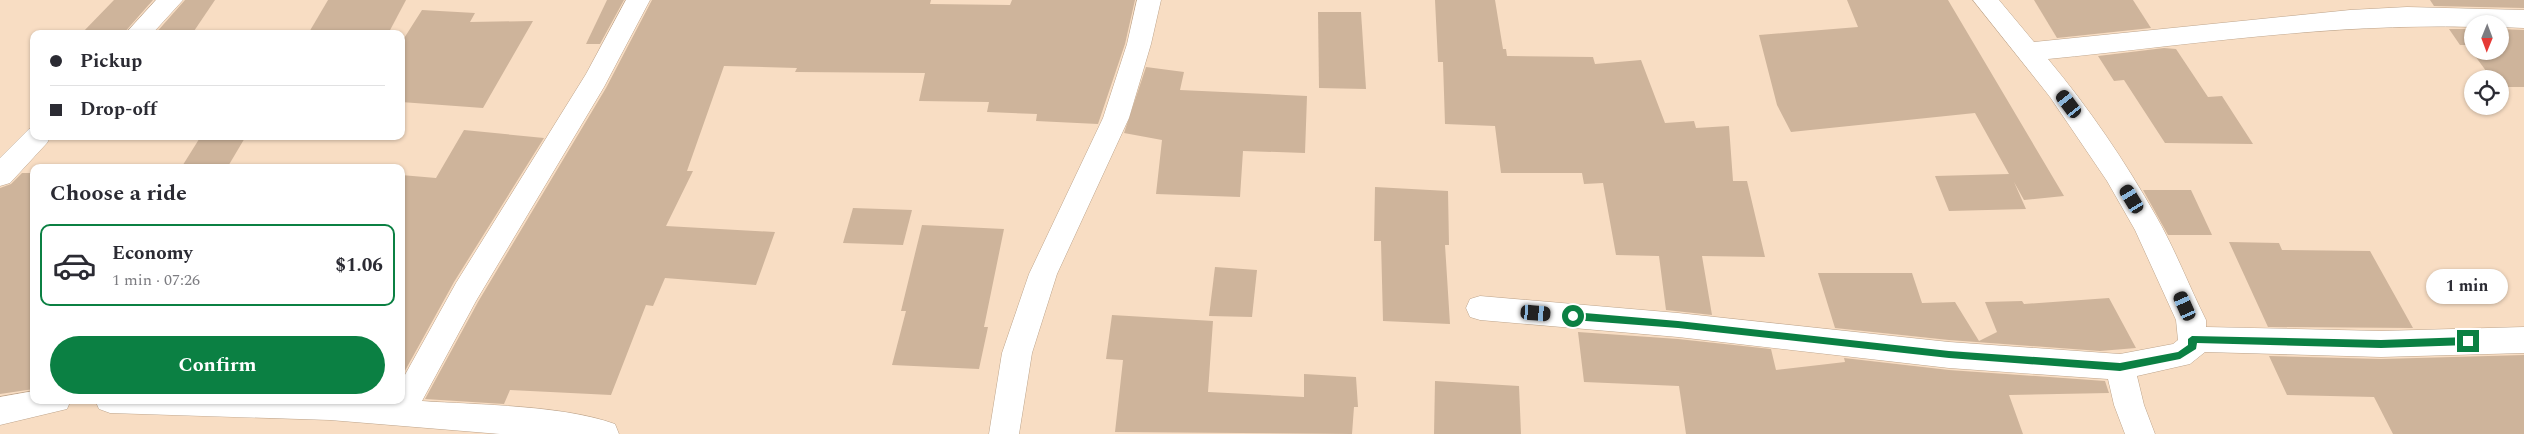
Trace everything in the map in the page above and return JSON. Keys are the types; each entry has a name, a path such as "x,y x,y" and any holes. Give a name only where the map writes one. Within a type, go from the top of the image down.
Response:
{"street":[{"path":"141,30 171,0"},
{"path":"405,404 466,292 595,80 638,0"},
{"path":"1004,434 1017,353 1043,274 1116,118 1139,44 1149,0"},
{"path":"1480,308 1678,325 1949,355 2120,367 2180,355 2193,346 2191,320 2147,225 2089,131 2029,52 1985,0"},
{"path":"2029,52 2407,16 2524,20"},
{"path":"0,175 34,140"},
{"path":"2192,339 2381,344 2524,340"},
{"path":"2120,367 2129,405 2140,434"},
{"path":"0,411 36,404"},
{"path":"236,404 330,407 546,424 604,434"},
{"path":"400,413 405,404"}],"building":[{"path":"114,0 153,0 127,30 85,30"},
{"path":"185,0 215,0 195,30 159,30"},
{"path":"328,0 406,0 390,30 310,30"},
{"path":"607,0 624,0 600,44 586,44"},
{"path":"652,0 931,0 930,4 1010,5 1012,0 1135,0 1125,44 1098,124 1036,121 1037,114 987,112 989,102 919,101 925,73 795,72 797,68 724,66 687,171 693,171 666,226 775,232 756,285 665,278 653,306 646,305 611,395 510,390 504,404 425,399 478,302 606,88"},
{"path":"1435,0 1495,0 1503,49 1506,49 1507,56 1593,57 1595,64 1641,60 1665,123 1694,121 1696,128 1729,126 1733,181 1747,181 1765,257 1702,256 1712,315 1666,310 1659,256 1616,255 1603,183 1584,184 1582,173 1501,173 1495,126 1445,124 1443,62 1438,62"},
{"path":"1847,0 1948,0 2064,196 2024,200 2014,182 2026,209 1949,211 1935,176 2009,174 1975,113 1791,132 1777,105 1759,35 1858,27"},
{"path":"2034,0 2133,0 2151,28 2057,38"},
{"path":"2430,0 2524,0 2524,8 2434,6"},
{"path":"422,10 475,13 470,22 533,21 483,108 405,102 405,37"},
{"path":"1318,12 1361,12 1366,89 1319,88"},
{"path":"2449,29 2464,29 2464,45 2460,45"},
{"path":"2509,29 2524,30 2524,87 2509,87 2509,70 2485,70 2478,60 2509,60"},
{"path":"2164,48 2176,49 2208,97 2222,96 2253,144 2165,143 2124,80 2114,81 2098,56"},
{"path":"1146,67 1184,72 1180,90 1307,96 1305,153 1243,151 1240,197 1156,194 1162,140 1124,133"},
{"path":"464,130 544,138 454,282 405,371 405,175 436,178"},
{"path":"198,140 244,140 229,164 184,164"},
{"path":"22,173 30,173 30,390 0,394 0,188 11,184"},
{"path":"1375,187 1448,191 1449,245 1445,245 1450,324 1383,321 1381,241 1374,241"},
{"path":"2143,190 2191,190 2212,235 2168,235"},
{"path":"853,208 912,210 903,245 843,243"},
{"path":"922,225 1004,229 984,327 988,327 979,369 892,365 906,311 901,311"},
{"path":"2229,242 2279,243 2282,250 2370,251 2413,328 2268,327"},
{"path":"1215,267 1257,270 1252,317 1209,316"},
{"path":"1818,273 1912,273 1922,303 1955,302 1979,341 1997,332 1985,302 2022,301 2024,304 2109,298 2136,348 2100,351 1949,340 1835,328"},
{"path":"1112,315 1213,321 1208,392 1304,397 1304,374 1356,377 1358,407 1354,407 1352,434 1115,432 1123,360 1106,359"},
{"path":"1578,332 1678,339 1771,349 1776,370 1845,362 1844,358 1949,370 2105,381 2109,393 2009,395 2023,434 1686,434 1679,386 1584,382"},
{"path":"2524,355 2524,434 2393,434 2374,397 2287,395 2269,356 2381,359"},
{"path":"1435,381 1519,386 1521,434 1434,434"}],"route":[{"path":"1573,316 1866,344 1949,355 2120,367 2180,355 2193,346 2192,339 2381,344 2468,341"}]}
